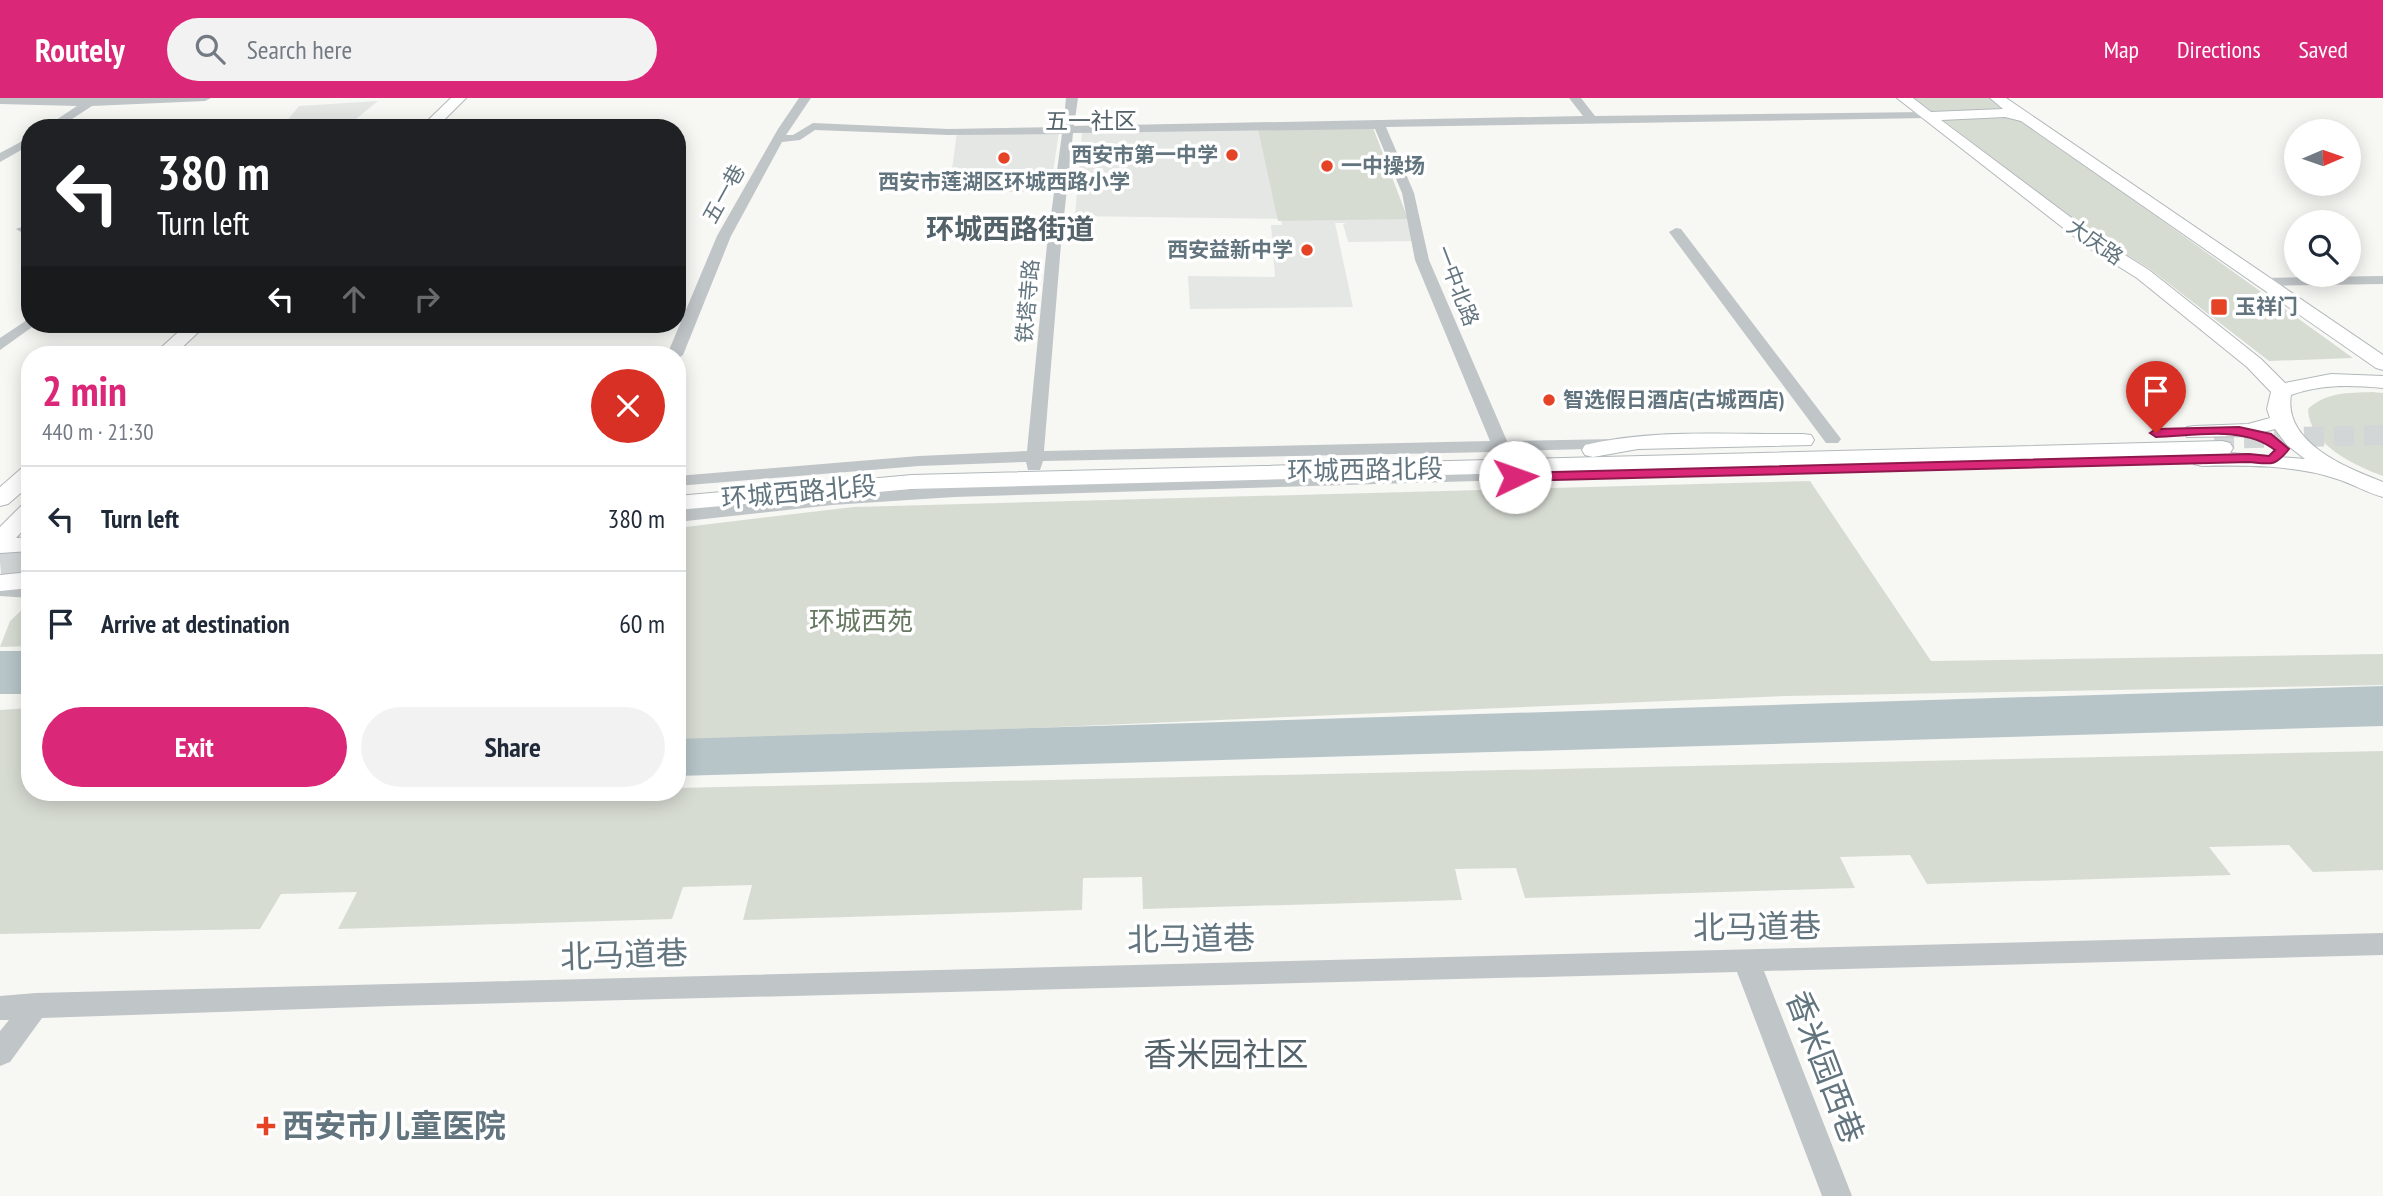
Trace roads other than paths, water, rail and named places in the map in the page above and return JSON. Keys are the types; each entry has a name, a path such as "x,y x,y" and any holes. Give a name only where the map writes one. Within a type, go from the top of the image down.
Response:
{"main road":[{"path":"420,119 442,98"},
{"path":"437,119 459,98"},
{"name":"大庆路","path":"1904,98 2095,244 2143,274 2254,363 2271,378 2281,392"},
{"path":"1925,114 2005,110 2003,102"},
{"path":"2003,102 2383,364"},
{"path":"1925,114 2005,113 2031,122"},
{"path":"173,346 188,333"},
{"path":"195,346 208,333"},
{"path":"2383,382 2340,379 2314,381 2281,392 2275,411 2279,422 2292,439 2315,457 2383,490"},
{"path":"1561,461 1638,443 2239,431 2279,422"},
{"path":"2239,431 2267,437 2277,443 2283,449 2272,460"},
{"name":"环城西路北段","path":"686,502 912,482 1561,461 2218,444"},
{"name":"环城西路北段","path":"686,490 1034,461 1504,452 1561,461"},
{"path":"1561,461 1631,472 2249,458 2347,474"},
{"path":"0,499 21,481"},
{"path":"0,540 21,519"},
{"path":"0,546 21,542"},
{"path":"0,583 21,581"}],"street":[{"path":"0,101 205,98"},
{"name":"五一巷","path":"686,328 724,236 805,98"},
{"name":"铁塔寺路","path":"1034,461 1072,98"},
{"path":"1575,98 1591,119"},
{"path":"64,119 93,101"},
{"path":"779,139 796,138 813,126 948,132 1925,114"},
{"name":"一中北路","path":"1379,125 1408,194 1422,260 1504,452"},
{"path":"0,159 21,146"},
{"path":"1676,232 1832,439"},
{"path":"2262,282 2383,279"},
{"path":"0,345 21,329"},
{"path":"1504,452 1638,443"},
{"path":"686,480 919,461 1034,461"},
{"path":"686,515 832,500 954,492 1631,472"},
{"path":"0,590 21,591"},
{"name":"北马道巷","path":"0,1008 391,994 2383,944"},
{"name":"香米园西巷","path":"1747,962 1837,1196"},
{"path":"0,1053 36,1005"}],"tunnel":[{"path":"2214,439 2383,435"},
{"path":"0,562 21,560"}],"place":[{"name":"西安市第一中学","path":"1232,155"},
{"name":"西安市莲湖区环城西路小学","path":"1004,158"},
{"name":"一中操场","path":"1327,166"},
{"name":"西安益新中学","path":"1307,250"},
{"name":"玉祥门","path":"2219,307"},
{"name":"智选假日酒店(古城西店)","path":"1549,400"},
{"name":"西安市儿童医院","path":"266,1126"}],"district":[{"name":"五一社区","path":"1091,121"},
{"name":"环城西路街道","path":"1010,229"},
{"name":"香米园社区","path":"1226,1054"}],"park label":[{"name":"环城西苑","path":"861,621"}]}
